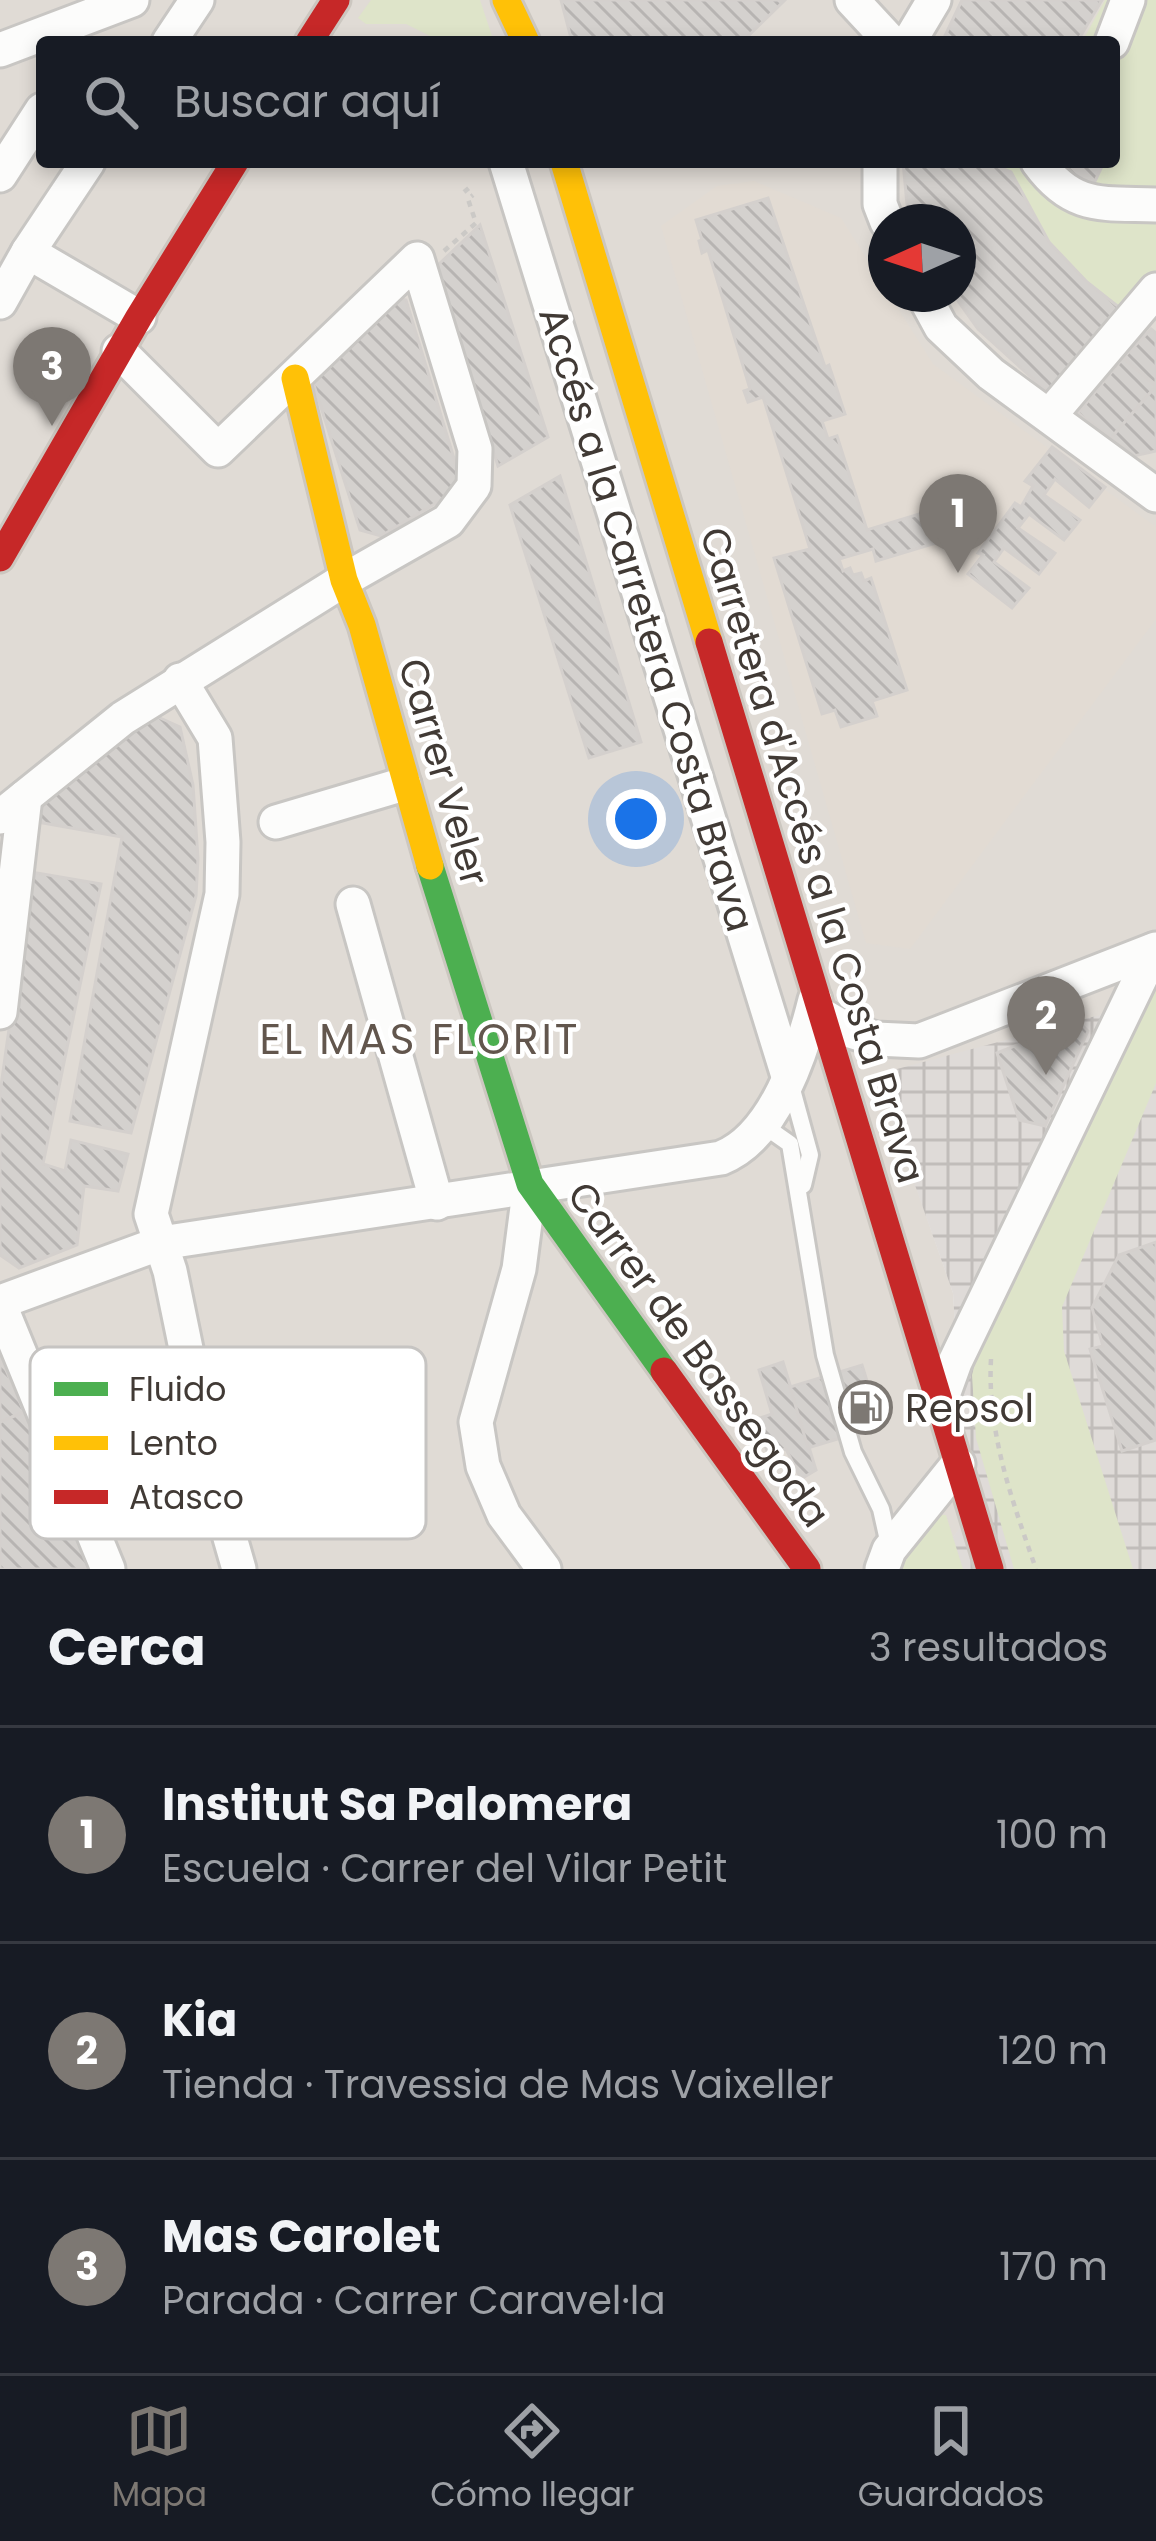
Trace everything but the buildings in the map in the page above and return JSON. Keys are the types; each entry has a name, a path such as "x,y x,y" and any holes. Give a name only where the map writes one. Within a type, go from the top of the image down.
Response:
{"main road":[{"path":"506,0 526,36"},
{"path":"529,36 531,0"},
{"path":"313,36 333,3"},
{"path":"0,558 231,168"},
{"name":"Carretera d'Accés a la Costa Brava","path":"566,168 990,1569"},
{"name":"Carrer Veler","path":"295,378 344,580 362,625 404,784 530,1184"},
{"name":"Carrer de Bassegoda","path":"530,1184 807,1569"}],"street":[{"path":"173,36 197,0"},
{"path":"852,0 885,36"},
{"path":"913,36 934,0"},
{"path":"1114,36 1128,0"},
{"path":"91,36 118,5"},
{"path":"37,36 118,5"},
{"path":"0,50 36,36"},
{"path":"0,175 36,119"},
{"path":"0,302 84,168"},
{"name":"Accés a la Carretera Costa Brava","path":"508,168 788,1076"},
{"path":"880,168 880,204"},
{"path":"1043,168 1056,186 1093,202 1156,205"},
{"path":"28,252 140,317"},
{"path":"0,1012 12,807 123,718 180,680 448,521 474,486 475,449 426,259 218,450 119,351"},
{"path":"1050,415 1156,290"},
{"path":"933,312 941,327 991,374 1151,481"},
{"path":"180,680 215,738 223,842 221,894 152,1214 186,1347"},
{"path":"276,822 404,784"},
{"path":"353,904 437,1203"},
{"path":"30,1377 0,1303 160,1244 721,1158 740,1150 763,1125 802,1051 818,1007 847,1030 877,1039 919,1041 1155,949"},
{"path":"939,1406 955,1362 1155,949"},
{"path":"530,1184 518,1269 476,1422 483,1466 504,1514 544,1569"},
{"path":"885,1559 958,1464"},
{"path":"96,1539 108,1569"},
{"path":"230,1539 238,1569"}],"lane":[{"path":"788,1076 810,1155 801,1196"},
{"path":"763,1125 790,1144 825,1355 853,1452 881,1508 885,1559"}],"path":[{"path":"426,259 476,223 469,191"},
{"path":"991,1355 988,1400 998,1450 1036,1569"}],"shaded area":[{"path":"0,0 1156,0 1156,1000 886,1100 953,1293 966,1520 930,1569 0,1569"},
{"path":"754,181 841,218 868,261 868,312 900,312 933,364 1156,527 1156,619 910,949 866,943 661,226 717,186"},
{"path":"1156,1000 1156,1569 930,1569 966,1519 953,1293 885,1100 897,1069"}],"green space":[{"path":"371,0 480,0 492,36 430,36 406,24 366,24 358,18"},
{"path":"1105,0 1156,0 1156,280 1125,312 1065,261 1040,229 1019,186 999,168 1120,168 1120,36 1085,36"},
{"path":"1156,973 1156,1083 1062,1307 1064,1351 1133,1569 1014,1569 976,1438 972,1375 989,1313"},
{"path":"939,1515 946,1515 963,1569 898,1569"}],"traffic: fast":[{"path":"430,866 530,1184 664,1371"}],"traffic: slow":[{"path":"506,0 523,36"},
{"path":"566,168 709,642"},
{"path":"295,378 344,580 362,625 430,866"}],"traffic: jam":[{"path":"313,36 336,0"},
{"path":"0,558 231,168"},
{"path":"709,642 990,1569"},
{"path":"664,1371 807,1569"}],"place":[{"name":"Mas Carolet","path":"52,426"},
{"name":"Institut Sa Palomera","path":"958,573"},
{"name":"Kia","path":"1046,1075"},
{"name":"Repsol","path":"866,1408"}],"district":[{"name":"EL MAS FLORIT","path":"420,1039"}]}
